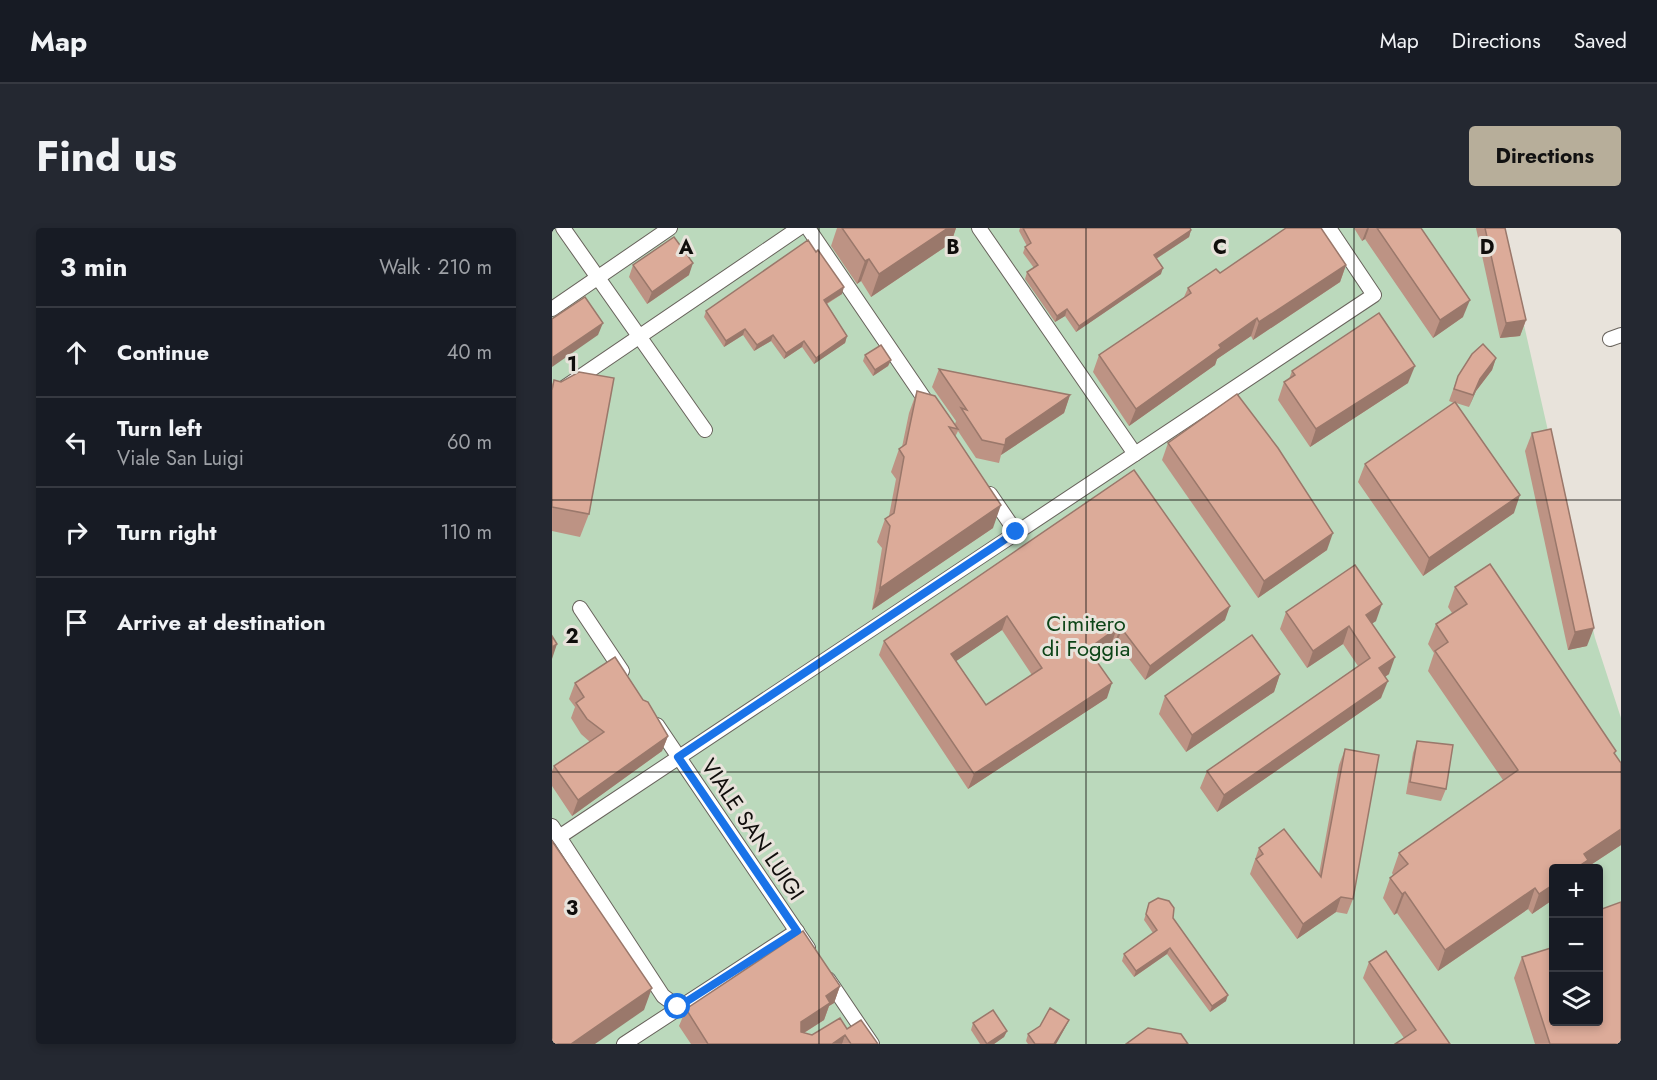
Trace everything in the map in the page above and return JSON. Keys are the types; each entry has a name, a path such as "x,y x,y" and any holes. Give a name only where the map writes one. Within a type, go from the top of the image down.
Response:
{"lane":[{"path":"563,228 705,430"},
{"path":"552,309 670,228"},
{"path":"552,396 799,228"},
{"path":"808,228 936,414"},
{"path":"978,228 1135,454"},
{"path":"678,1007 663,996 556,832 678,757 1374,295 1329,228"},
{"path":"983,483 1016,532"},
{"path":"580,608 632,687"},
{"name":"VIALE SAN LUIGI","path":"652,717 818,963 846,1016 872,1044"},
{"path":"624,1044 797,931"}],"green space":[{"name":"Cimitero di Foggia","path":"552,228 1502,228 1595,638 1621,718 1621,1044 552,1044"}],"building":[{"path":"842,228 948,228 879,274 869,259 865,261"},
{"path":"1023,228 1190,228 1191,230 1154,255 1163,268 1079,326 1067,309 1057,316 1027,272 1038,265 1025,247 1031,243"},
{"path":"1286,228 1321,228 1346,265 1259,322 1257,318 1219,345 1221,348 1136,409 1099,355 1191,293 1188,288 1216,269 1220,273"},
{"path":"1377,228 1421,228 1470,300 1440,320"},
{"path":"1485,228 1505,228 1526,320 1506,323"},
{"path":"674,237 693,263 652,292 633,265"},
{"path":"808,240 816,252 818,250 844,287 824,300 847,336 816,358 804,341 786,353 773,335 757,345 745,329 726,341 706,311"},
{"path":"585,297 603,323 552,358 552,319"},
{"path":"1379,313 1415,366 1316,429 1284,382 1295,375 1292,371"},
{"path":"1483,344 1496,358 1480,379 1473,395 1454,389 1458,376 1472,354"},
{"path":"881,345 891,360 875,370 865,355"},
{"path":"939,369 1070,395 1006,439 1005,445 982,440 961,408 967,410"},
{"path":"579,372 614,378 589,514 552,507 552,390 554,380 561,382"},
{"path":"917,391 935,396 958,429 949,427 1001,505 880,588 890,526 885,519 894,513 904,457 899,449 906,444"},
{"path":"1237,394 1278,448 1333,533 1264,581 1168,443"},
{"path":"1455,402 1520,495 1429,558 1365,464"},
{"path":"1551,429 1594,628 1575,632 1532,433"},
{"path":"1134,470 1230,606 1150,666 1122,629 1119,631 1117,628 1088,649 1112,683 974,774 884,641","holes":["1007,616 1042,668 986,705 951,654"]},
{"path":"1490,564 1616,751 1614,753 1621,763 1621,829 1584,854 1588,860 1582,864 1549,864 1549,887 1539,894 1535,888 1445,950 1405,892 1402,894 1390,878 1408,864 1399,853 1518,770 1435,651 1448,642 1436,624 1467,604 1455,587"},
{"path":"1355,565 1382,604 1366,615 1395,657 1379,668 1388,681 1224,795 1207,771 1370,658 1349,626 1313,651 1286,612"},
{"path":"1252,635 1280,674 1192,735 1165,696"},
{"path":"552,636 557,644 552,647"},
{"path":"615,657 643,700 648,702 668,736 578,800 554,766 604,732 587,719 576,703 584,697 575,683"},
{"path":"1417,741 1453,745 1446,789 1410,782"},
{"path":"1345,749 1379,755 1353,899 1341,897 1303,924 1256,859 1263,854 1259,848 1284,829 1321,877"},
{"path":"552,841 652,988 571,1044 552,1044"},
{"path":"1158,898 1169,901 1174,908 1173,918 1228,995 1212,1006 1170,948 1136,971 1124,954 1157,930 1146,914 1149,903"},
{"path":"1621,902 1621,1044 1550,1044 1522,957 1549,949 1549,1026 1603,1026 1603,909"},
{"path":"803,931 840,986 826,996 830,1003 801,1022 801,1032 812,1035 840,1018 847,1029 861,1020 878,1044 851,1044 845,1035 832,1044 708,1044 686,1009"},
{"path":"1386,951 1450,1044 1395,1044 1416,1030 1369,962"},
{"path":"1050,1008 1069,1020 1054,1044 1035,1044 1028,1034 1040,1026"},
{"path":"993,1010 1007,1031 987,1044 973,1023"},
{"path":"1148,1028 1181,1034 1188,1044 1126,1044"}],"route":[{"path":"678,1007 797,931 678,757 1016,532"}]}
